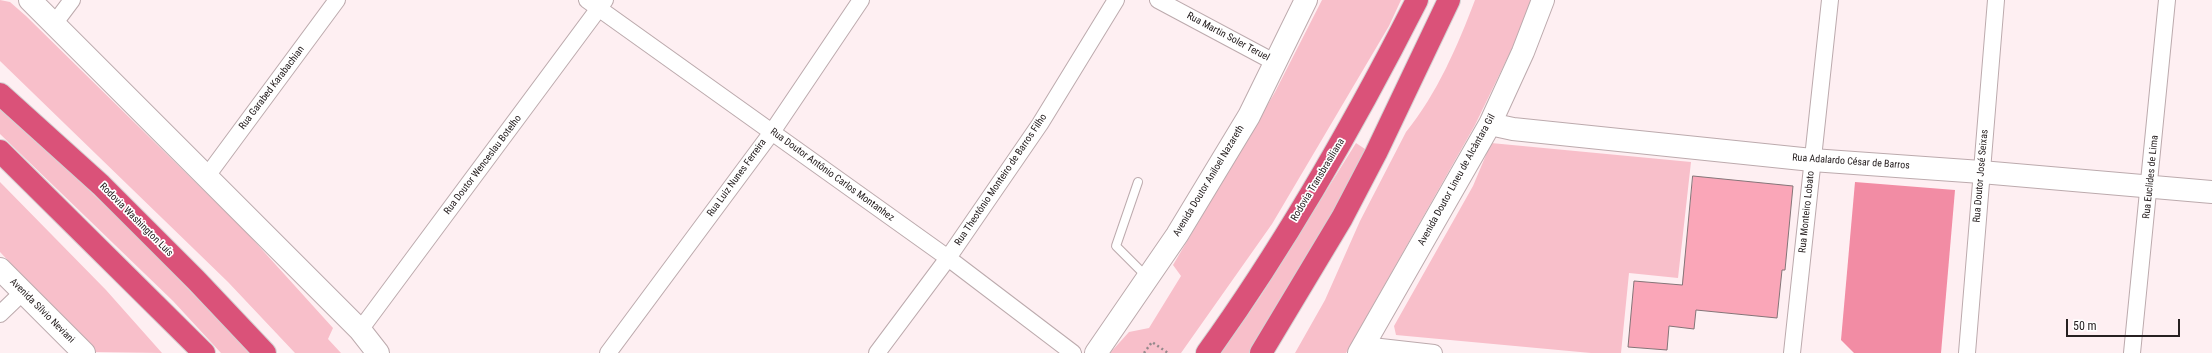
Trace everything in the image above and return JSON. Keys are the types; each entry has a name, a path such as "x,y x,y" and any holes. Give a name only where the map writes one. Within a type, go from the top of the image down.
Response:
{"highway":[{"name":"Rodovia Transbrasiliana","path":"1207,353 1274,254 1370,94 1417,0"},
{"path":"1261,353 1342,218 1450,4"},
{"name":"Rodovia Washington Luís","path":"2,93 101,185 196,280 264,353"},
{"path":"0,151 204,353"},
{"path":"0,171 65,216"}],"main road":[{"path":"30,0 360,330 378,353"},
{"name":"Avenida Doutor Aniloel Nazareth","path":"1096,353 1177,235 1249,116 1306,0"},
{"name":"Avenida Doutor Lineu de Alcântara Gil","path":"1361,349 1490,124 1523,52 1543,0"},
{"name":"Rua Adalardo César de Barros","path":"1490,124 1521,129 1812,160 1981,172 2212,192"},
{"name":"Avenida Sílvio Neviani","path":"0,269 24,291 84,353"}],"street":[{"path":"54,24 72,0"},
{"name":"Rua Garabed Karabachian","path":"207,176 337,0"},
{"name":"Rua Luiz Nunes Ferreira","path":"608,353 772,132 861,0"},
{"name":"Rua Theotônio Monteiro de Barros Filho","path":"877,353 948,258 1040,124 1116,0"},
{"name":"Rua Martin Soler Teruel","path":"1158,0 1276,63"},
{"name":"Rua Monteiro Lobato","path":"1792,353 1830,0"},
{"name":"Rua Doutor José Seixas","path":"1967,353 1996,0"},
{"name":"Rua Euclides de Lima","path":"2132,353 2150,187 2167,0"},
{"name":"Rua Doutor Antônio Carlos Montanhez","path":"597,3 772,132 948,258 1073,353"},
{"name":"Rua Doutor Wenceslau Botelho","path":"360,330 597,3"},
{"path":"0,314 24,291"},
{"path":"1361,349 1434,353"}],"lane":[{"path":"1138,182 1116,246 1147,277"}],"path":[{"path":"1144,353 1152,342 1168,353"}],"shaded area":[{"path":"0,0 10,2 26,16 247,233 333,328 328,339 341,353 295,353 228,282 0,61"},
{"path":"1322,0 1401,0 1389,26 1272,224 1181,353 1110,353 1129,332 1149,328 1181,276 1173,265 1275,92"},
{"path":"1475,0 1533,0 1519,34 1475,125 1346,353 1295,353 1325,300 1360,221 1406,132 1427,102 1446,69"},
{"path":"0,105 139,238 250,353 221,353 173,301 0,134"},
{"path":"1356,143 1368,151 1290,292 1249,353 1221,353 1260,297"},
{"path":"1491,143 1691,162 1678,278 1629,273 1621,353 1591,353 1396,335 1394,326 1473,186"},
{"path":"0,182 106,290 162,353 94,352 0,252"},
{"path":"1855,182 1955,190 1941,353 1854,353 1841,340"}],"building":[{"path":"1693,176 1793,186 1785,270 1782,270 1777,318 1696,310 1694,329 1669,326 1667,350 1628,347 1634,281 1682,285"}]}
